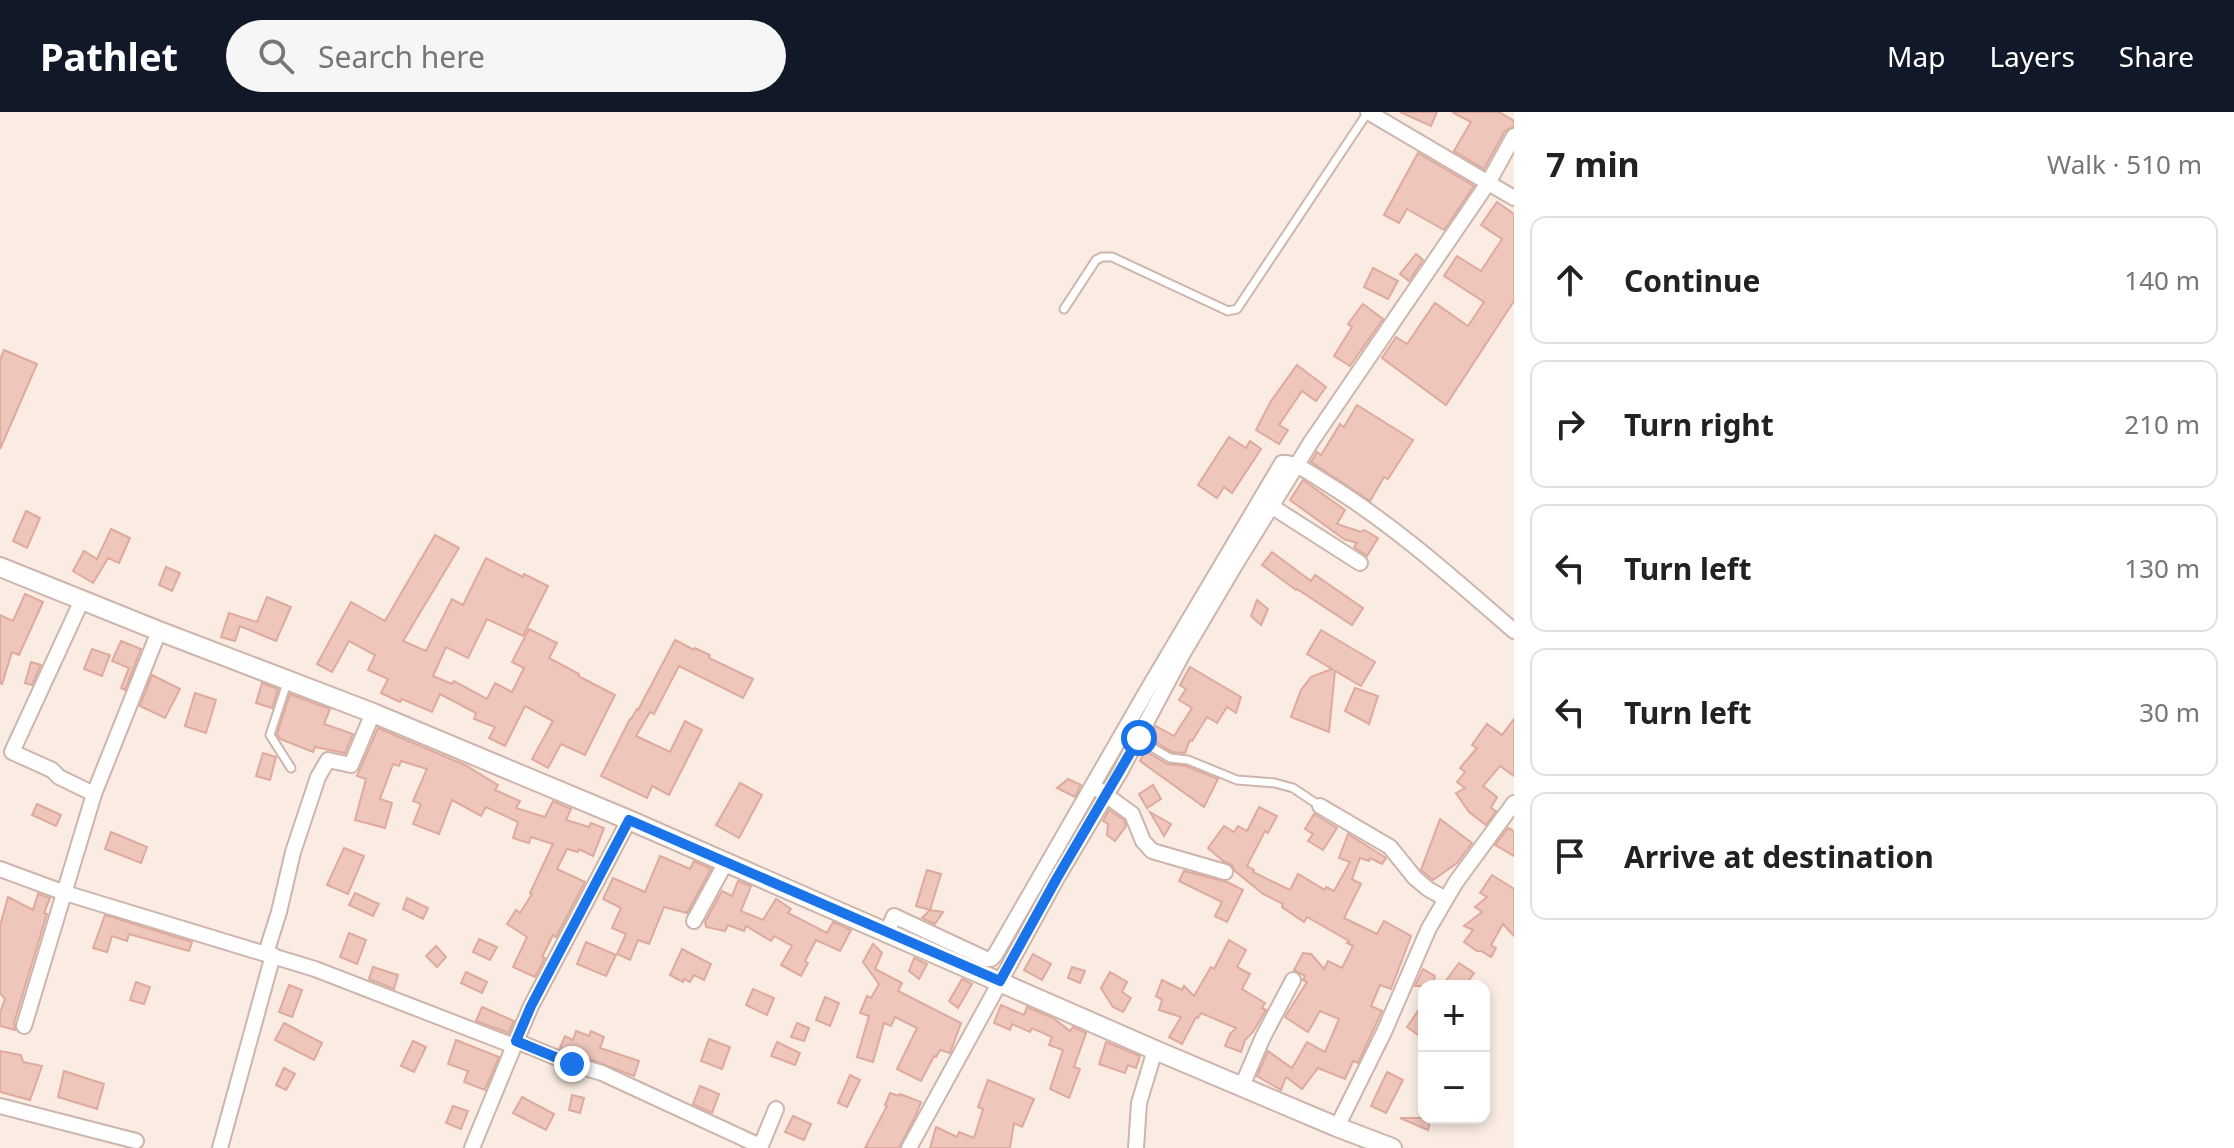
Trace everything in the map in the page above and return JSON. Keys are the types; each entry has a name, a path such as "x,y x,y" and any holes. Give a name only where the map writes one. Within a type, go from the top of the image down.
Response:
{"street":[{"path":"1368,112 1491,179 1514,198"},
{"path":"1131,734 1271,506 1491,179 1514,136"},
{"path":"909,1148 1057,878 1131,734 1282,463 1297,466 1345,495 1411,541 1514,631"},
{"path":"1271,506 1360,563"},
{"path":"0,567 373,713 726,862 889,927 1000,981 1155,1050 1392,1148"},
{"path":"82,600 12,752 94,794"},
{"path":"24,1026 94,794 159,631"},
{"path":"220,1148 293,852 318,777 328,760 351,765 373,713"},
{"path":"1100,791 1132,814 1143,841 1152,851 1225,872"},
{"path":"889,927 894,916 991,959 1100,791"},
{"path":"1337,1127 1384,1032 1418,949 1446,899 1514,803"},
{"path":"1320,806 1390,847 1415,878 1446,899"},
{"path":"472,1148 531,1006 629,820"},
{"path":"694,921 726,862"},
{"path":"0,869 65,893 315,969 602,1073 760,1147 776,1109"},
{"path":"1242,1086 1293,980"},
{"path":"1136,1148 1139,1103 1155,1050"},
{"path":"0,1106 136,1141"}],"lane":[{"path":"1064,309 1096,260 1102,257 1112,257 1228,311 1237,309 1368,112"},
{"path":"288,681 270,735 291,768"},
{"path":"1131,734 1170,758 1188,760 1237,780 1275,783 1293,788 1320,806"}],"building":[{"path":"1400,112 1437,112 1431,126"},
{"path":"1452,112 1499,112 1514,121 1514,126 1505,131 1484,169 1454,151 1471,122"},
{"path":"1418,153 1474,186 1444,230 1407,209 1399,223 1384,215"},
{"path":"1497,202 1514,214 1514,301 1446,405 1382,358 1396,337 1407,344 1435,303 1468,326 1484,302 1444,276 1457,256 1481,271 1502,239 1481,225"},
{"path":"1416,254 1423,260 1409,281 1400,274"},
{"path":"1373,268 1398,281 1388,299 1364,287"},
{"path":"1363,304 1383,319 1350,366 1334,356 1352,327 1348,324"},
{"path":"4,350 37,364 0,449 0,360"},
{"path":"1297,365 1326,387 1316,401 1302,391 1279,425 1288,430 1279,444 1256,430 1271,401"},
{"path":"1357,405 1413,440 1370,501 1311,462 1317,452 1321,455 1340,424 1344,427"},
{"path":"1229,437 1246,448 1250,441 1261,449 1232,493 1224,487 1217,498 1198,485"},
{"path":"1303,480 1345,510 1337,524 1361,532 1364,530 1378,538 1367,556 1354,547 1357,543 1344,539 1290,500"},
{"path":"26,511 40,518 27,548 13,541"},
{"path":"111,529 130,538 119,563 108,558 93,583 73,571 84,551 97,559"},
{"path":"435,535 459,548 403,641 426,651 452,599 463,605 486,558 548,586 523,636 487,619 468,658 446,647 433,676 452,684 454,681 487,699 495,683 512,692 524,668 512,662 529,629 557,643 549,658 615,695 585,755 561,744 548,768 532,759 553,721 525,706 505,746 489,738 495,727 474,719 476,713 440,694 432,712 381,693 388,679 368,670 375,655 349,641 332,672 317,664 351,602 385,621"},
{"path":"1272,552 1311,581 1315,575 1363,608 1352,625 1262,565"},
{"path":"166,567 180,573 172,591 159,585"},
{"path":"25,594 43,602 19,655 12,652 2,684 0,615 13,621"},
{"path":"267,597 291,607 276,641 240,626 235,641 221,637 229,613 257,622"},
{"path":"1257,600 1268,609 1261,625 1251,616"},
{"path":"1321,630 1375,662 1361,686 1335,671 1329,732 1291,717 1301,690 1311,677 1332,669 1307,654"},
{"path":"675,640 753,679 743,698 679,666 654,714 650,712 636,736 670,752 685,721 702,730 669,795 652,786 647,798 601,776"},
{"path":"121,641 141,649 125,690 121,688 129,668 112,661"},
{"path":"92,649 110,655 102,676 84,669"},
{"path":"31,662 41,665 32,685 25,683"},
{"path":"1190,667 1241,697 1236,713 1227,707 1217,723 1207,717 1190,740 1185,753 1172,752 1151,739 1151,735 1156,726 1174,736 1192,708 1179,700 1186,689 1180,685"},
{"path":"152,675 180,689 165,718 140,706"},
{"path":"262,683 278,689 272,708 256,703"},
{"path":"1355,688 1378,696 1369,724 1345,711"},
{"path":"195,693 216,700 206,733 185,726"},
{"path":"290,694 330,709 324,724 353,734 345,753 315,747 313,752 280,739 277,734"},
{"path":"1514,719 1514,776 1500,766 1483,786 1497,797 1491,808 1496,811 1486,825 1469,812 1456,793 1465,788 1457,782 1465,772 1460,768 1477,748 1472,745 1487,724 1502,735"},
{"path":"378,728 465,765 498,785 495,790 520,801 516,808 545,817 553,801 571,809 566,820 604,828 593,856 579,849 578,852 567,849 557,869 585,882 556,937 553,935 535,977 513,967 527,937 507,924 516,910 520,913 532,894 553,844 531,837 529,843 513,838 518,822 486,807 481,816 452,800 439,834 413,824 421,804 413,801 427,769 401,761 399,766 393,764 380,799 392,803 385,828 355,820 366,779 357,776"},
{"path":"1145,751 1167,764 1186,766 1218,779 1204,807 1140,761"},
{"path":"263,753 276,757 270,780 256,776"},
{"path":"1068,779 1081,785 1075,797 1057,788"},
{"path":"740,783 762,795 739,838 716,825"},
{"path":"1153,785 1161,799 1147,808 1139,794"},
{"path":"37,804 61,815 56,826 32,815"},
{"path":"1259,807 1277,816 1268,833 1265,831 1247,866 1253,872 1290,890 1298,874 1325,890 1326,887 1334,891 1350,862 1339,858 1348,834 1386,858 1382,864 1370,858 1369,861 1360,858 1352,879 1361,884 1344,918 1377,934 1384,921 1411,936 1391,989 1380,985 1371,1006 1382,1011 1358,1063 1353,1061 1345,1079 1318,1068 1302,1089 1286,1077 1281,1090 1257,1076 1268,1051 1292,1068 1307,1042 1325,1052 1339,1019 1320,1011 1308,1032 1285,1017 1307,982 1303,980 1305,976 1294,970 1303,953 1311,954 1324,969 1328,961 1342,968 1353,946 1307,917 1304,922 1282,907 1283,904 1263,894 1208,848 1224,826 1234,832 1238,826 1247,831"},
{"path":"1109,810 1124,820 1126,826 1115,841 1107,835 1108,824 1103,821"},
{"path":"1150,812 1171,824 1164,836"},
{"path":"1314,814 1337,828 1323,850 1308,841 1313,834 1305,829"},
{"path":"1440,819 1472,843 1457,863 1433,880 1421,870"},
{"path":"1508,828 1514,831 1514,856 1495,845"},
{"path":"111,832 147,847 141,863 105,849"},
{"path":"344,848 364,856 348,894 327,885"},
{"path":"660,856 690,869 694,861 711,869 687,913 664,907 649,944 638,940 630,960 617,954 626,934 612,928 621,908 603,899 613,878 645,892"},
{"path":"927,870 941,874 930,910 916,906"},
{"path":"1184,871 1227,882 1243,890 1227,922 1215,916 1222,902 1179,881"},
{"path":"1492,875 1514,889 1514,936 1503,924 1491,945 1496,948 1491,957 1464,942 1473,930 1464,926 1482,912 1475,907 1487,897 1480,893"},
{"path":"738,881 751,886 741,911 763,920 776,899 791,909 788,913 827,933 833,922 851,930 840,951 816,940 801,976 781,965 792,946 774,936 771,941 746,926 744,931 728,925 725,931 706,927 705,922 722,891 732,896"},
{"path":"355,893 379,904 373,916 349,905"},
{"path":"38,894 50,898 14,1023 15,1030 0,1026 5,999 0,993 0,926 8,897 33,910"},
{"path":"407,898 428,908 423,919 403,909"},
{"path":"930,910 943,912 935,924 922,918"},
{"path":"105,915 192,942 189,951 129,934 127,941 112,936 107,952 93,948"},
{"path":"349,933 366,940 357,964 340,957"},
{"path":"479,939 497,947 490,960 473,952"},
{"path":"1229,940 1246,950 1237,967 1250,974 1242,989 1265,1003 1262,1008 1266,1010 1245,1040 1241,1052 1225,1046 1236,1028 1201,1013 1182,1044 1169,1037 1181,1017 1159,1010 1162,1000 1156,996 1162,980 1182,990 1184,986 1194,996 1211,967 1214,969"},
{"path":"586,942 616,955 606,976 577,964"},
{"path":"873,944 882,953 875,969 902,983 898,991 961,1023 950,1053 940,1050 921,1081 897,1069 917,1028 895,1017 891,1026 884,1023 873,1062 857,1057 869,1016 860,1013 867,996 871,998 879,984 863,962"},
{"path":"436,946 446,957 437,967 426,956"},
{"path":"682,949 711,964 704,980 694,975 690,982 684,979 683,982 670,975"},
{"path":"1033,954 1051,964 1042,980 1024,970"},
{"path":"914,958 927,964 919,979 909,971"},
{"path":"1459,963 1474,973 1469,980 1446,980"},
{"path":"373,967 398,975 394,989 369,979"},
{"path":"1072,967 1085,971 1080,983 1068,978"},
{"path":"1423,969 1435,976 1434,980 1418,980 1418,986 1415,986"},
{"path":"466,972 487,982 482,993 461,983"},
{"path":"1110,972 1127,982 1122,992 1131,998 1123,1012 1113,1007 1101,988"},
{"path":"962,979 972,984 958,1008 949,1001"},
{"path":"136,982 150,987 144,1004 130,1000"},
{"path":"289,985 302,990 292,1017 279,1012"},
{"path":"753,989 774,998 767,1015 746,1005"},
{"path":"825,997 839,1003 830,1026 816,1020"},
{"path":"1001,1005 1024,1015 1027,1007 1053,1018 1070,1031 1073,1027 1086,1033 1074,1067 1080,1069 1069,1098 1050,1089 1063,1050 1049,1045 1052,1037 1032,1028 1030,1032 1012,1024 1010,1030 994,1023"},
{"path":"482,1007 514,1021 509,1033 476,1021"},
{"path":"1418,1011 1418,1035 1407,1027"},
{"path":"284,1023 322,1043 314,1060 275,1040"},
{"path":"797,1023 809,1028 804,1041 791,1037"},
{"path":"576,1031 589,1036 591,1031 604,1037 600,1048 639,1061 634,1076 560,1048 565,1036 573,1040"},
{"path":"709,1039 730,1047 722,1069 701,1061"},
{"path":"456,1040 499,1057 485,1090 464,1082 468,1071 448,1064"},
{"path":"413,1041 426,1047 414,1072 401,1066"},
{"path":"777,1042 800,1053 795,1065 771,1056"},
{"path":"1106,1042 1140,1056 1136,1068 1128,1065 1125,1073 1099,1064"},
{"path":"0,1051 21,1055 23,1062 42,1066 30,1100 0,1092"},
{"path":"284,1068 295,1074 286,1090 276,1085"},
{"path":"64,1071 104,1084 97,1109 58,1097"},
{"path":"1387,1072 1403,1080 1386,1113 1371,1106"},
{"path":"850,1075 860,1080 847,1107 838,1103"},
{"path":"988,1080 1034,1099 1022,1127 1014,1123 1010,1148 930,1148 936,1127 957,1137 959,1132 974,1138 983,1109 978,1107"},
{"path":"700,1086 719,1094 712,1113 693,1104"},
{"path":"890,1093 921,1102 915,1117 899,1148 865,1148 887,1106"},
{"path":"572,1095 584,1098 580,1113 569,1110"},
{"path":"522,1097 554,1114 546,1130 513,1113"},
{"path":"453,1106 468,1111 461,1129 446,1123"},
{"path":"793,1116 811,1124 804,1140 785,1132"},
{"path":"1400,1118 1418,1118 1418,1124 1430,1124 1428,1130"}],"route":[{"path":"572,1064 516,1041 531,1006 629,820 1000,981 1139,738"}]}
